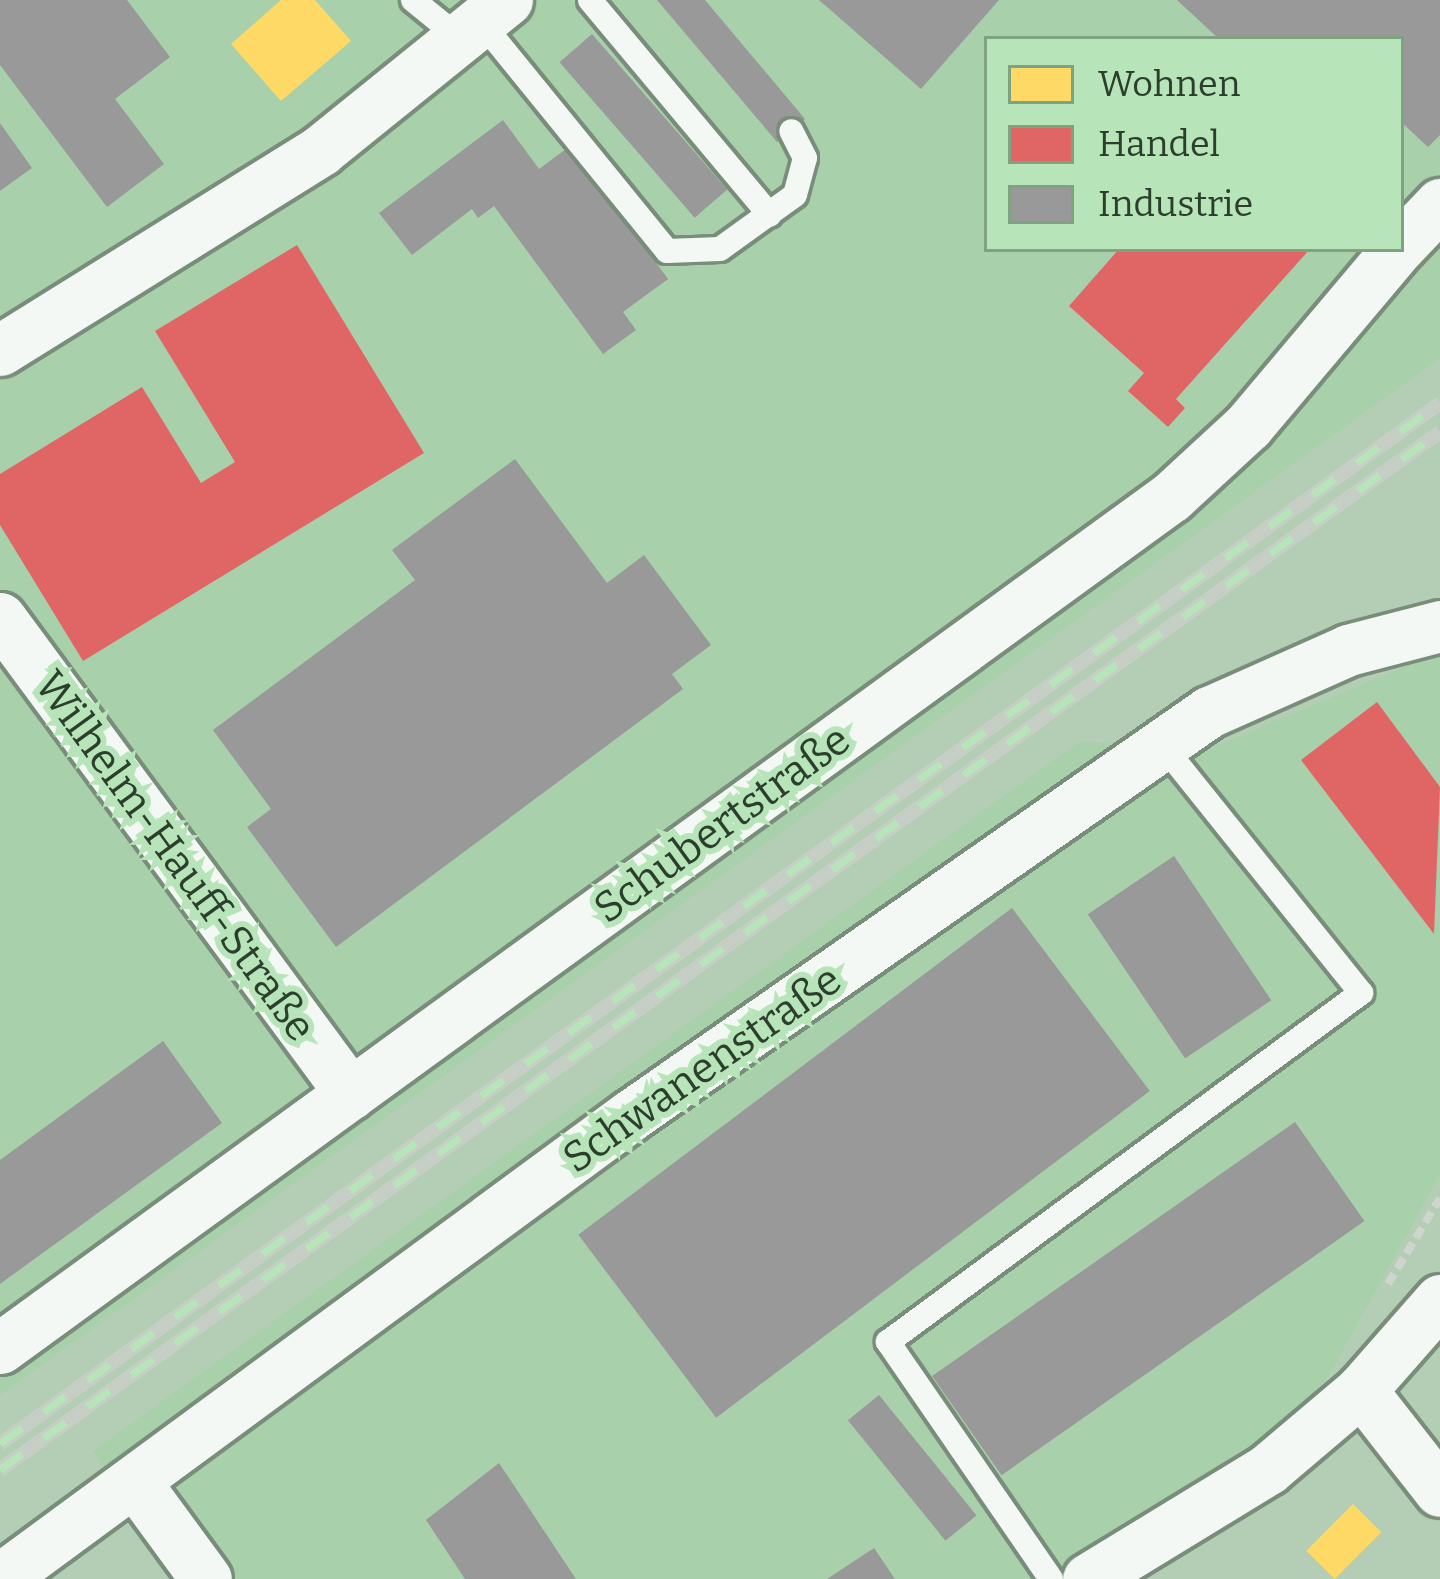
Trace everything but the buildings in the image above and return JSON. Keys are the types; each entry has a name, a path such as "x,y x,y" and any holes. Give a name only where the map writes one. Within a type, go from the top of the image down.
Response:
{"street":[{"path":"0,350 321,150 483,20"},
{"name":"Schubertstraße","path":"1404,242 1440,204"},
{"name":"Schubertstraße","path":"0,1348 1171,497 1248,426 1395,252"},
{"name":"Wilhelm-Hauff-Straße","path":"0,618 351,1094"},
{"name":"Schwanenstraße","path":"0,1579 631,1115 1162,745 1348,650 1440,626"},
{"path":"1088,1579 1268,1469 1360,1390 1440,1300"},
{"path":"1360,1390 1440,1490"},
{"path":"135,1482 206,1579"}],"lane":[{"path":"413,0 483,20 667,251 720,250 770,215 805,177 791,130"},
{"path":"590,0 770,215"},
{"path":"1051,1579 888,1342 1361,993 1162,745"}],"shaded area":[{"path":"0,0 1440,0 1440,358 0,1395"},
{"path":"1440,652 1440,1174 1327,1379 1275,1437 1047,1579 180,1579 93,1451 1079,742 1211,748"}],"railway":[{"path":"0,1444 1440,403"},
{"path":"0,1470 1440,432"}]}
